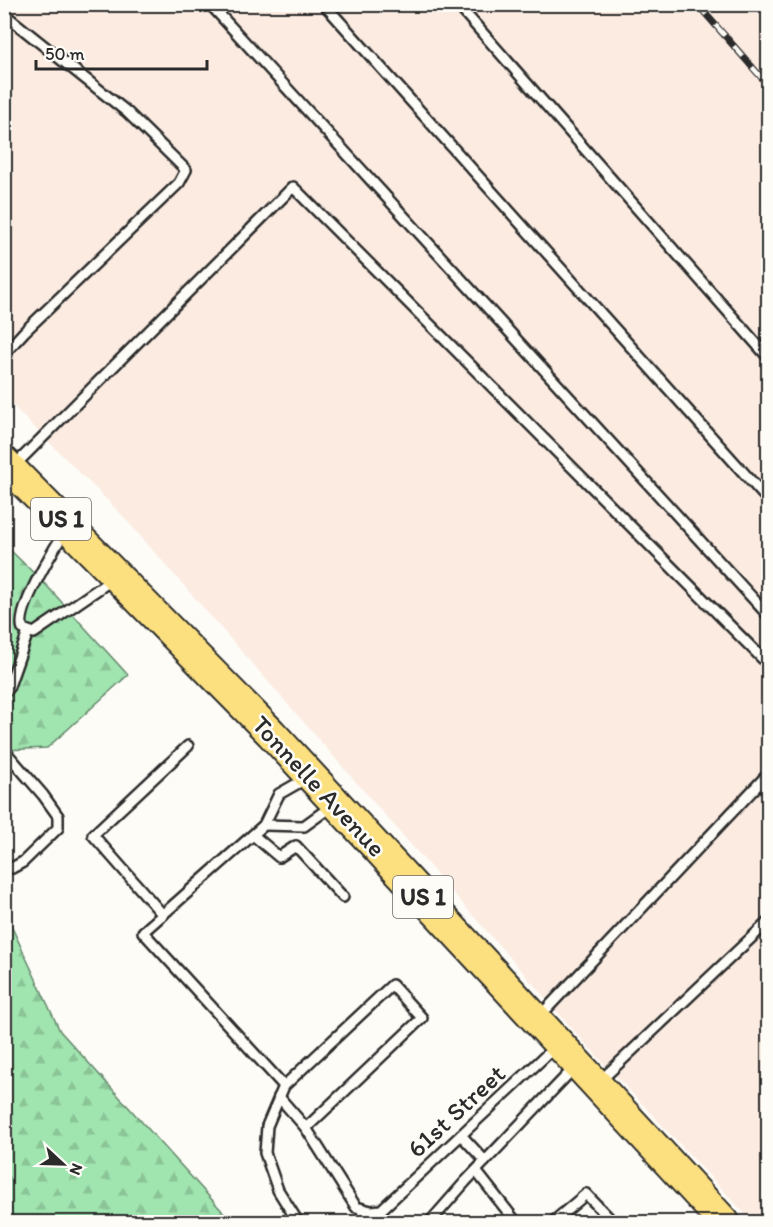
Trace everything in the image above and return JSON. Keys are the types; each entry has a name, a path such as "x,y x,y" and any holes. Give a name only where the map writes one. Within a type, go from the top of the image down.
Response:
{"main road":[{"name":"Tonnelle Avenue","path":"8,465 271,733 724,1222"}],"lane":[{"path":"210,4 768,615"},
{"path":"324,4 768,500"},
{"path":"457,4 768,357"},
{"path":"4,14 127,112 186,170 179,183 4,354"},
{"path":"8,465 293,187 768,664"},
{"path":"67,526 22,612 20,623 23,629 28,632 40,630 51,620 117,576"},
{"path":"4,693 8,689 28,632"},
{"path":"163,915 93,835 188,746"},
{"path":"4,750 58,816 58,828 22,862 12,868 4,864"},
{"path":"537,1020 768,774"},
{"path":"284,1086 143,932 264,825 279,794 310,776"},
{"path":"264,825 304,826 335,803"},
{"path":"253,835 279,857 297,846 343,897"},
{"path":"430,1222 578,1064 768,922"},
{"path":"298,1222 278,1190 265,1153 267,1126 284,1086 392,985 422,1018 306,1128"},
{"name":"61st Street","path":"363,1209 381,1210 461,1135 578,1064"},
{"path":"279,1097 306,1128 351,1201 356,1207 363,1209 362,1222"},
{"path":"461,1135 485,1161"},
{"path":"476,1171 516,1222"},
{"path":"553,1222 586,1194 613,1222"}],"shaded area":[{"path":"4,5 768,5 768,1222 753,1222 583,1041 122,515 5,398"}],"green space":[{"path":"4,544 47,586 128,675 47,748 5,750"},
{"path":"5,915 60,1031 232,1222 5,1222"}],"railway":[{"path":"697,4 768,85"}]}
